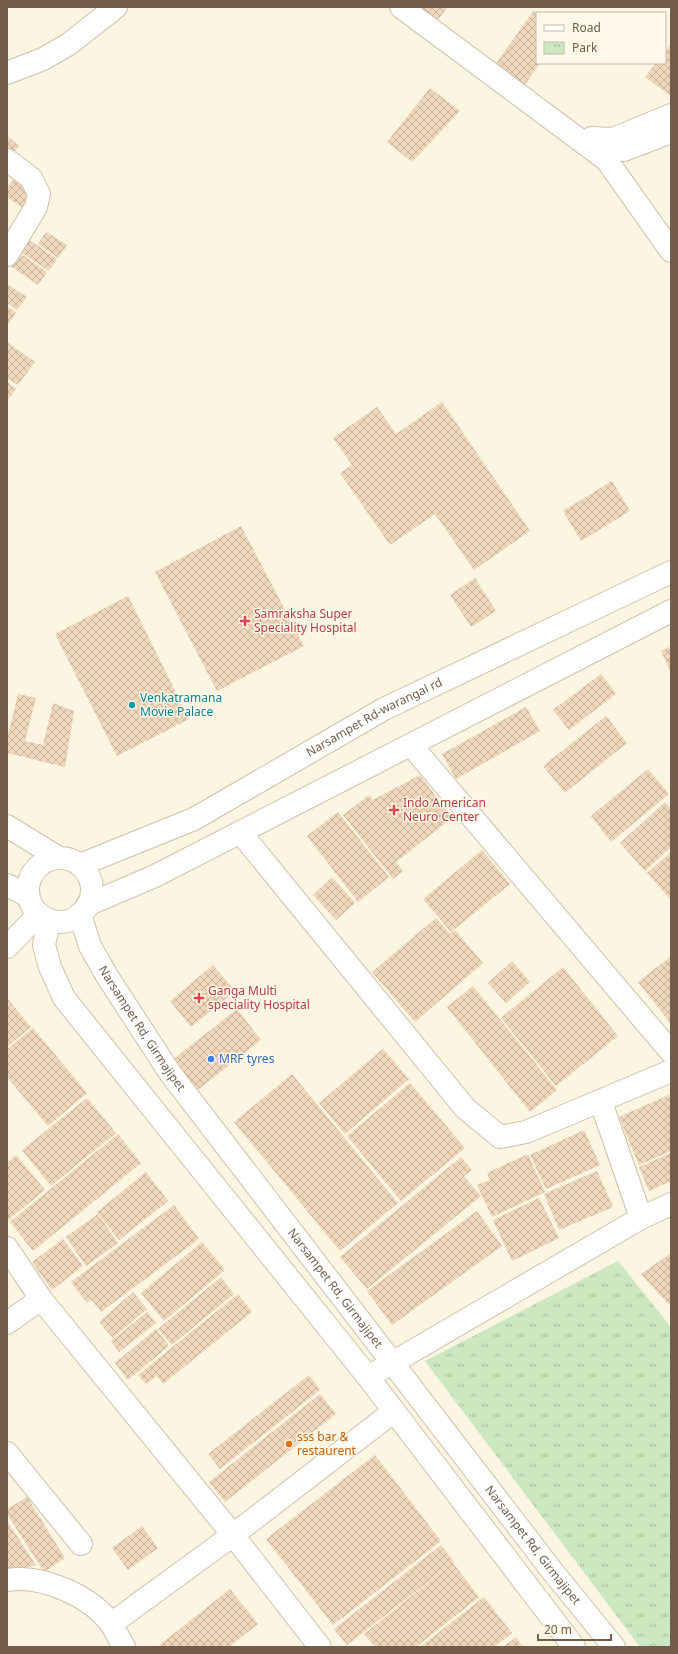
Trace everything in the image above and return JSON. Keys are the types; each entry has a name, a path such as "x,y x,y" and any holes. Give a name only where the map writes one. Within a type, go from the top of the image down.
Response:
{"street":[{"path":"69,44 94,7"},
{"path":"7,73 43,59 69,44 116,7"},
{"path":"401,7 604,158"},
{"path":"671,115 613,139 591,138 671,251"},
{"path":"604,158 671,132"},
{"path":"7,160 31,178 39,194 36,207 7,255"},
{"name":"Narsampet Rd-warangal rd","path":"80,865 194,819 384,709 671,572"},
{"path":"59,858 44,863 32,874 28,884 28,896 32,906 44,917 60,922 71,920 84,910 155,876 671,611"},
{"path":"411,745 671,1052"},
{"path":"7,826 59,858 70,860 80,865 87,873 91,884 91,895 84,910"},
{"path":"240,832 465,1108 500,1137 526,1132 602,1102 671,1072"},
{"path":"7,885 28,896"},
{"name":"Narsampet Rd, Girmajipet","path":"84,910 90,946 107,976 170,1073 394,1362 554,1572 614,1647"},
{"path":"7,948 44,917"},
{"path":"44,917 44,945 50,967 64,998 368,1377 393,1412 574,1647"},
{"path":"602,1102 642,1218"},
{"path":"368,1377 642,1218 671,1204"},
{"path":"7,1248 41,1298 233,1535 320,1647"},
{"path":"7,1323 41,1298"},
{"path":"111,1624 233,1535 393,1412"},
{"path":"7,1453 14,1478 81,1544"},
{"path":"7,1580 14,1579 51,1583 84,1599 111,1624 124,1647"}],"green space":[{"path":"618,1261 671,1327 671,1647 640,1647 425,1361"}],"building":[{"path":"414,7 448,7 434,24"},
{"path":"534,10 536,12 536,64 539,64 524,86 495,65"},
{"path":"671,44 671,96 645,77 655,64 666,64 666,51"},
{"path":"430,88 460,111 412,162 387,142"},
{"path":"7,136 19,146 10,156 7,153"},
{"path":"15,177 35,193 24,209 7,197 7,188"},
{"path":"46,232 67,245 58,258 38,244"},
{"path":"28,239 57,259 49,271 20,252"},
{"path":"18,252 47,272 38,285 9,265"},
{"path":"7,284 27,297 17,310 7,303"},
{"path":"7,306 16,313 7,326"},
{"path":"7,342 35,362 18,385 7,378"},
{"path":"7,382 16,389 7,401"},
{"path":"442,402 530,531 474,570 435,514 390,545 340,473 352,465 333,438 377,407 396,434"},
{"path":"612,481 630,511 581,541 563,511"},
{"path":"241,526 304,646 217,691 155,572"},
{"path":"475,578 496,611 471,627 450,595"},
{"path":"128,596 189,719 117,756 55,634"},
{"path":"671,646 671,673 661,651"},
{"path":"601,674 616,694 569,730 553,710"},
{"path":"18,694 36,698 25,741 43,745 53,703 74,711 65,767 7,753 7,739"},
{"path":"526,707 540,731 456,779 442,754"},
{"path":"606,716 627,743 565,793 543,766"},
{"path":"648,769 669,794 611,842 591,816"},
{"path":"420,775 452,818 396,862 403,871 393,879 343,815 369,795 373,800"},
{"path":"665,802 671,809 671,847 645,871 620,843"},
{"path":"338,812 389,877 358,902 307,836"},
{"path":"482,850 510,884 451,932 423,899"},
{"path":"671,852 671,900 647,873"},
{"path":"332,877 355,903 336,920 313,895"},
{"path":"436,918 450,934 455,930 483,963 415,1022 372,972"},
{"path":"671,956 671,1024 638,982"},
{"path":"512,961 530,982 506,1003 488,983"},
{"path":"213,965 235,991 191,1027 170,1001"},
{"path":"563,967 618,1036 556,1086 501,1018"},
{"path":"473,986 557,1090 530,1112 447,1007"},
{"path":"7,998 31,1027 7,1047"},
{"path":"237,1009 261,1040 195,1092 171,1061"},
{"path":"33,1028 87,1093 48,1126 7,1077 7,1049"},
{"path":"383,1049 409,1079 345,1134 319,1103"},
{"path":"292,1074 398,1203 340,1251 234,1122"},
{"path":"410,1083 465,1148 401,1201 347,1136"},
{"path":"671,1094 671,1151 639,1165 619,1117"},
{"path":"87,1098 116,1133 51,1186 22,1150"},
{"path":"584,1130 600,1165 546,1189 530,1155"},
{"path":"118,1134 141,1163 33,1251 10,1222"},
{"path":"671,1153 671,1181 649,1191 639,1167"},
{"path":"528,1154 545,1192 492,1217 477,1185 490,1180 487,1173"},
{"path":"16,1155 45,1190 7,1221 7,1163"},
{"path":"461,1157 472,1170 464,1176 481,1196 367,1289 340,1257"},
{"path":"597,1171 613,1207 559,1230 544,1194"},
{"path":"146,1172 168,1201 119,1240 97,1212"},
{"path":"539,1198 559,1238 512,1261 493,1220"},
{"path":"174,1205 199,1239 101,1312 92,1300 87,1303 71,1282"},
{"path":"477,1211 502,1246 392,1325 367,1291"},
{"path":"98,1214 118,1243 86,1266 66,1237"},
{"path":"63,1239 83,1266 52,1290 32,1262"},
{"path":"202,1242 225,1270 164,1321 141,1293"},
{"path":"671,1253 671,1303 669,1305 641,1274"},
{"path":"221,1277 234,1294 172,1345 158,1329"},
{"path":"133,1292 147,1309 113,1338 99,1322"},
{"path":"238,1294 252,1312 163,1384 157,1376 146,1384 138,1375"},
{"path":"147,1312 156,1323 119,1352 111,1341"},
{"path":"156,1329 169,1346 128,1380 115,1363"},
{"path":"309,1375 320,1390 220,1469 208,1454"},
{"path":"320,1394 336,1414 225,1502 209,1482"},
{"path":"375,1455 441,1541 333,1625 266,1539"},
{"path":"27,1497 65,1558 44,1572 7,1514 7,1509"},
{"path":"7,1521 36,1565 7,1573"},
{"path":"142,1526 158,1548 128,1570 112,1548"},
{"path":"441,1545 454,1562 347,1645 334,1629"},
{"path":"453,1563 479,1597 416,1647 375,1647 364,1634"},
{"path":"230,1589 258,1624 229,1647 157,1647"},
{"path":"484,1597 512,1633 494,1647 420,1647"},
{"path":"516,1637 523,1647 503,1647"}],"place":[{"name":"Samraksha Super Speciality Hospital","path":"245,621"},
{"name":"Venkatramana Movie Palace","path":"132,705"},
{"name":"Indo American Neuro Center","path":"394,810"},
{"name":"Ganga Multi speciality Hospital","path":"199,998"},
{"name":"MRF tyres","path":"211,1059"},
{"name":"sss bar & restaurent","path":"289,1444"}]}
